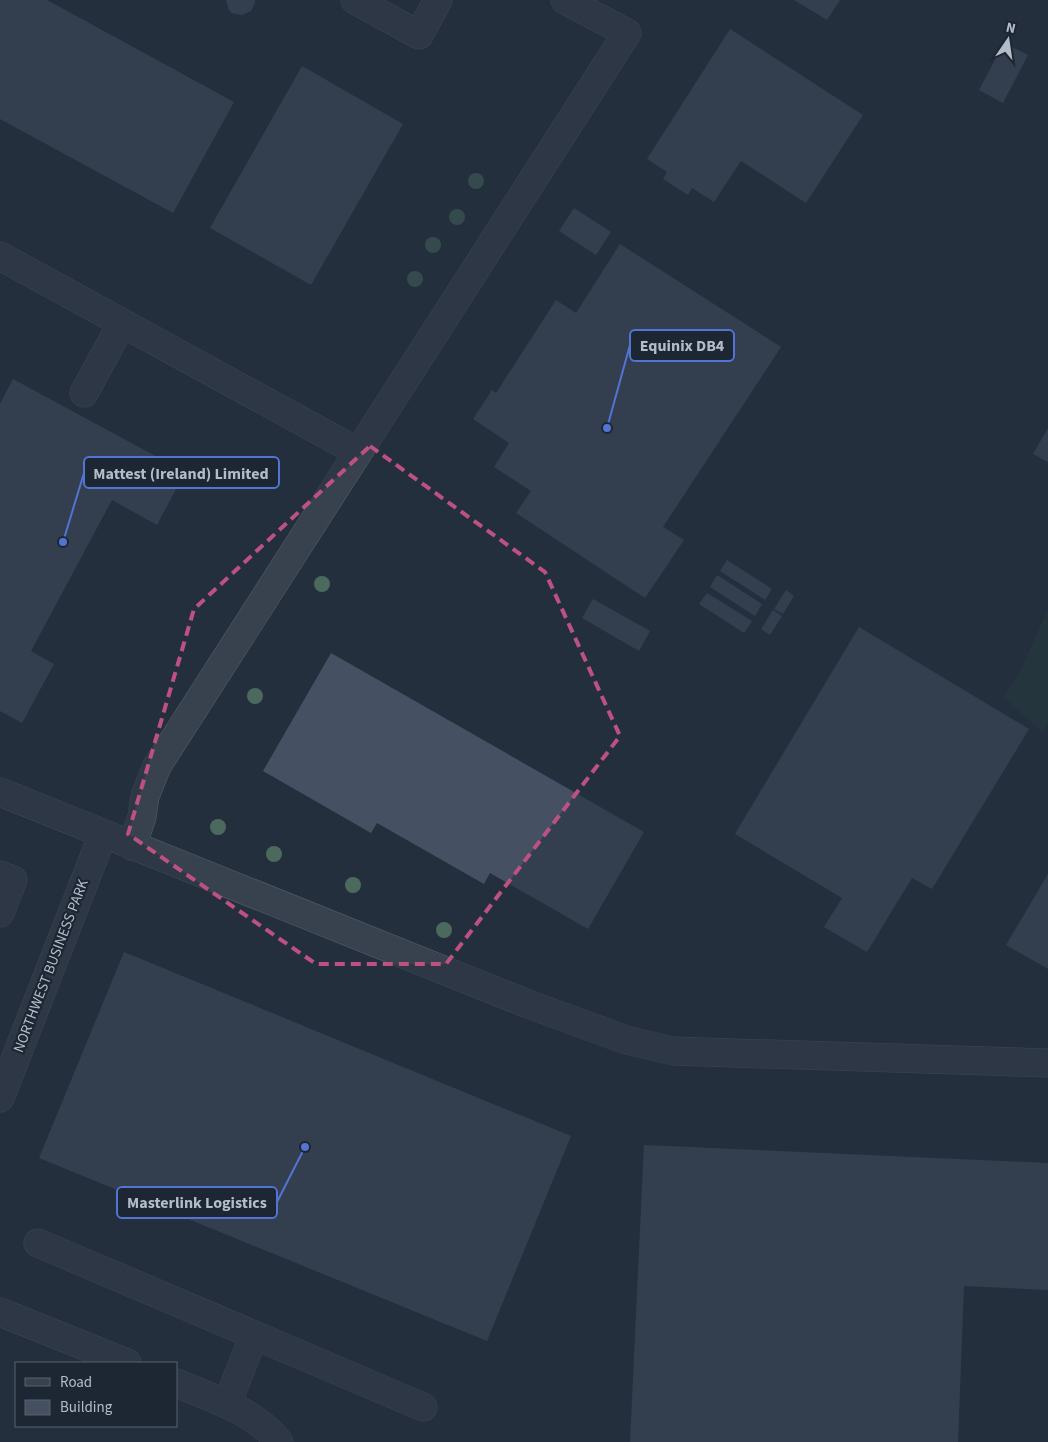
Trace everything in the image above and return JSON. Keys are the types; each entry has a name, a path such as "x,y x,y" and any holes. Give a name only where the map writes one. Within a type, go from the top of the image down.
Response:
{"street":[{"path":"355,0 419,35 438,0"},
{"path":"132,846 142,817 145,796 157,766 627,33 566,0"},
{"path":"0,256 358,452"},
{"path":"84,394 122,323"},
{"path":"0,792 528,1004 626,1040 673,1051 1048,1063"},
{"name":"NORTHWEST BUSINESS PARK","path":"1,1091 57,955 103,834"},
{"path":"0,875 13,880 0,913"},
{"path":"38,1243 423,1407"},
{"path":"0,1312 125,1362"},
{"path":"227,1404 254,1335"},
{"path":"178,1384 227,1404 258,1423 279,1442"}],"highlighted area":[{"path":"370,446 545,572 620,736 446,964 316,964 128,834 194,609"}],"green space":[{"path":"1048,609 1048,724 1042,732 1004,697 1022,667"}],"building":[{"path":"0,0 47,0 234,102 173,213 0,119"},
{"path":"226,0 255,0 255,3 251,11 242,15 232,13"},
{"path":"794,0 840,0 827,20"},
{"path":"730,29 863,115 806,203 741,161 714,202 692,188 688,195 663,179 667,172 647,159"},
{"path":"1004,43 1028,55 1003,103 979,90"},
{"path":"302,66 403,124 311,285 210,228"},
{"path":"574,208 611,232 596,255 559,231"},
{"path":"620,244 781,347 663,527 684,540 645,598 516,513 531,491 494,467 509,443 473,419 492,390 496,393 556,300 576,313"},
{"path":"13,379 185,472 157,525 112,500 31,651 54,664 22,723 0,711 0,404"},
{"path":"1048,428 1048,462 1033,454"},
{"path":"727,560 772,589 765,600 720,571"},
{"path":"717,575 762,604 755,616 710,587"},
{"path":"786,590 794,596 783,614 774,609"},
{"path":"707,593 752,621 744,633 699,604"},
{"path":"593,599 650,631 639,651 582,618"},
{"path":"773,610 782,616 770,635 761,629"},
{"path":"859,627 1029,729 932,889 912,878 867,952 824,927 842,898 735,834"},
{"path":"331,653 644,832 588,929 490,873 484,884 377,823 371,833 263,771"},
{"path":"1048,874 1048,969 1006,945"},
{"path":"124,952 571,1136 487,1341 39,1158"},
{"path":"644,1145 1048,1163 1048,1290 964,1286 958,1442 630,1442"}],"place":[{"name":"Equinix DB4","path":"607,428"},
{"name":"Mattest (Ireland) Limited","path":"63,542"},
{"name":"Masterlink Logistics","path":"305,1147"}]}
